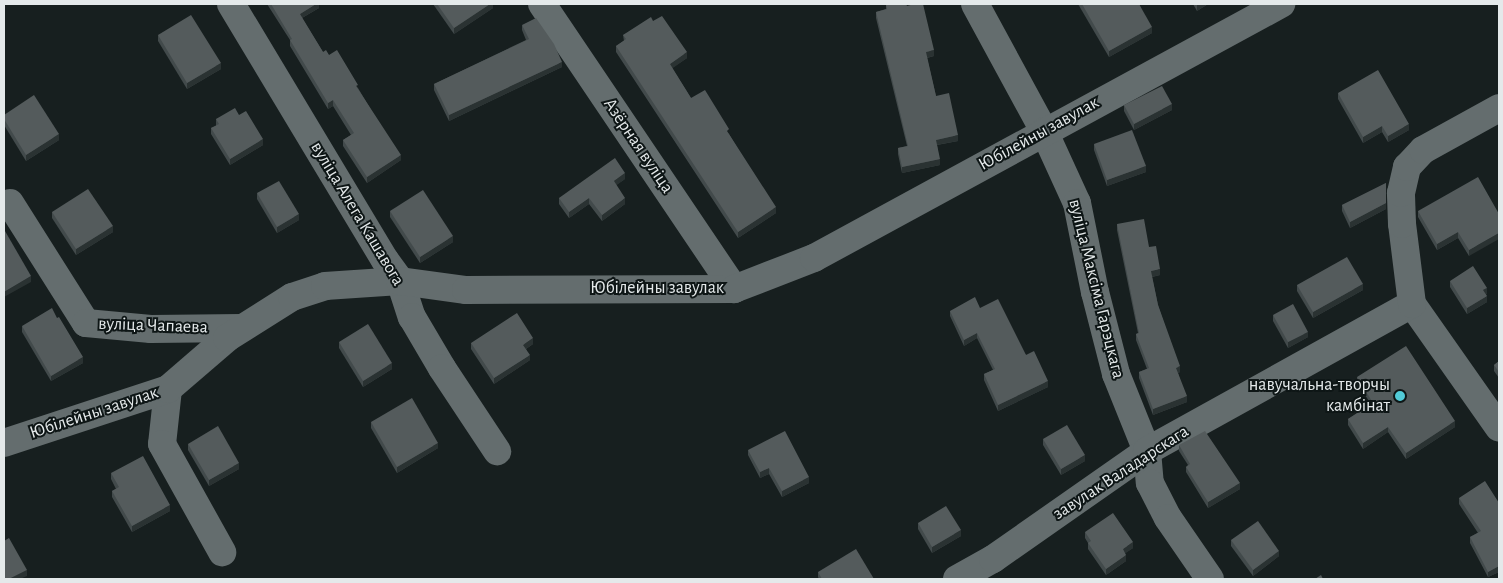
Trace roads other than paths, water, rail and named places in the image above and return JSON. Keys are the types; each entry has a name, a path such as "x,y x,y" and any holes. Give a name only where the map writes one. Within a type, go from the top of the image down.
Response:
{"street":[{"name":"вуліца Алега Кашавога","path":"231,4 400,282 417,325 442,368 497,451"},
{"name":"Азёрная вуліца","path":"542,4 734,289"},
{"name":"вуліца Максіма Гарэцкага","path":"976,4 1044,131 1077,203 1095,292 1116,374 1147,451 1150,483 1168,518 1210,579"},
{"name":"Юбілейны завулак","path":"4,443 168,389 227,338 242,328 292,297 311,289 325,286 400,282 466,290 734,289 814,258 1044,131 1281,4"},
{"path":"1499,108 1423,150 1407,168 1401,201 1412,304 1499,428"},
{"name":"вуліца Чапаева","path":"10,203 86,323 151,330 242,328"},
{"name":"завулак Валадарскага","path":"957,579 993,560 1147,451 1412,304"},
{"path":"168,389 162,444 222,552"}],"place":[{"name":"навучальна-творчы камбінат","path":"1400,396"}]}
